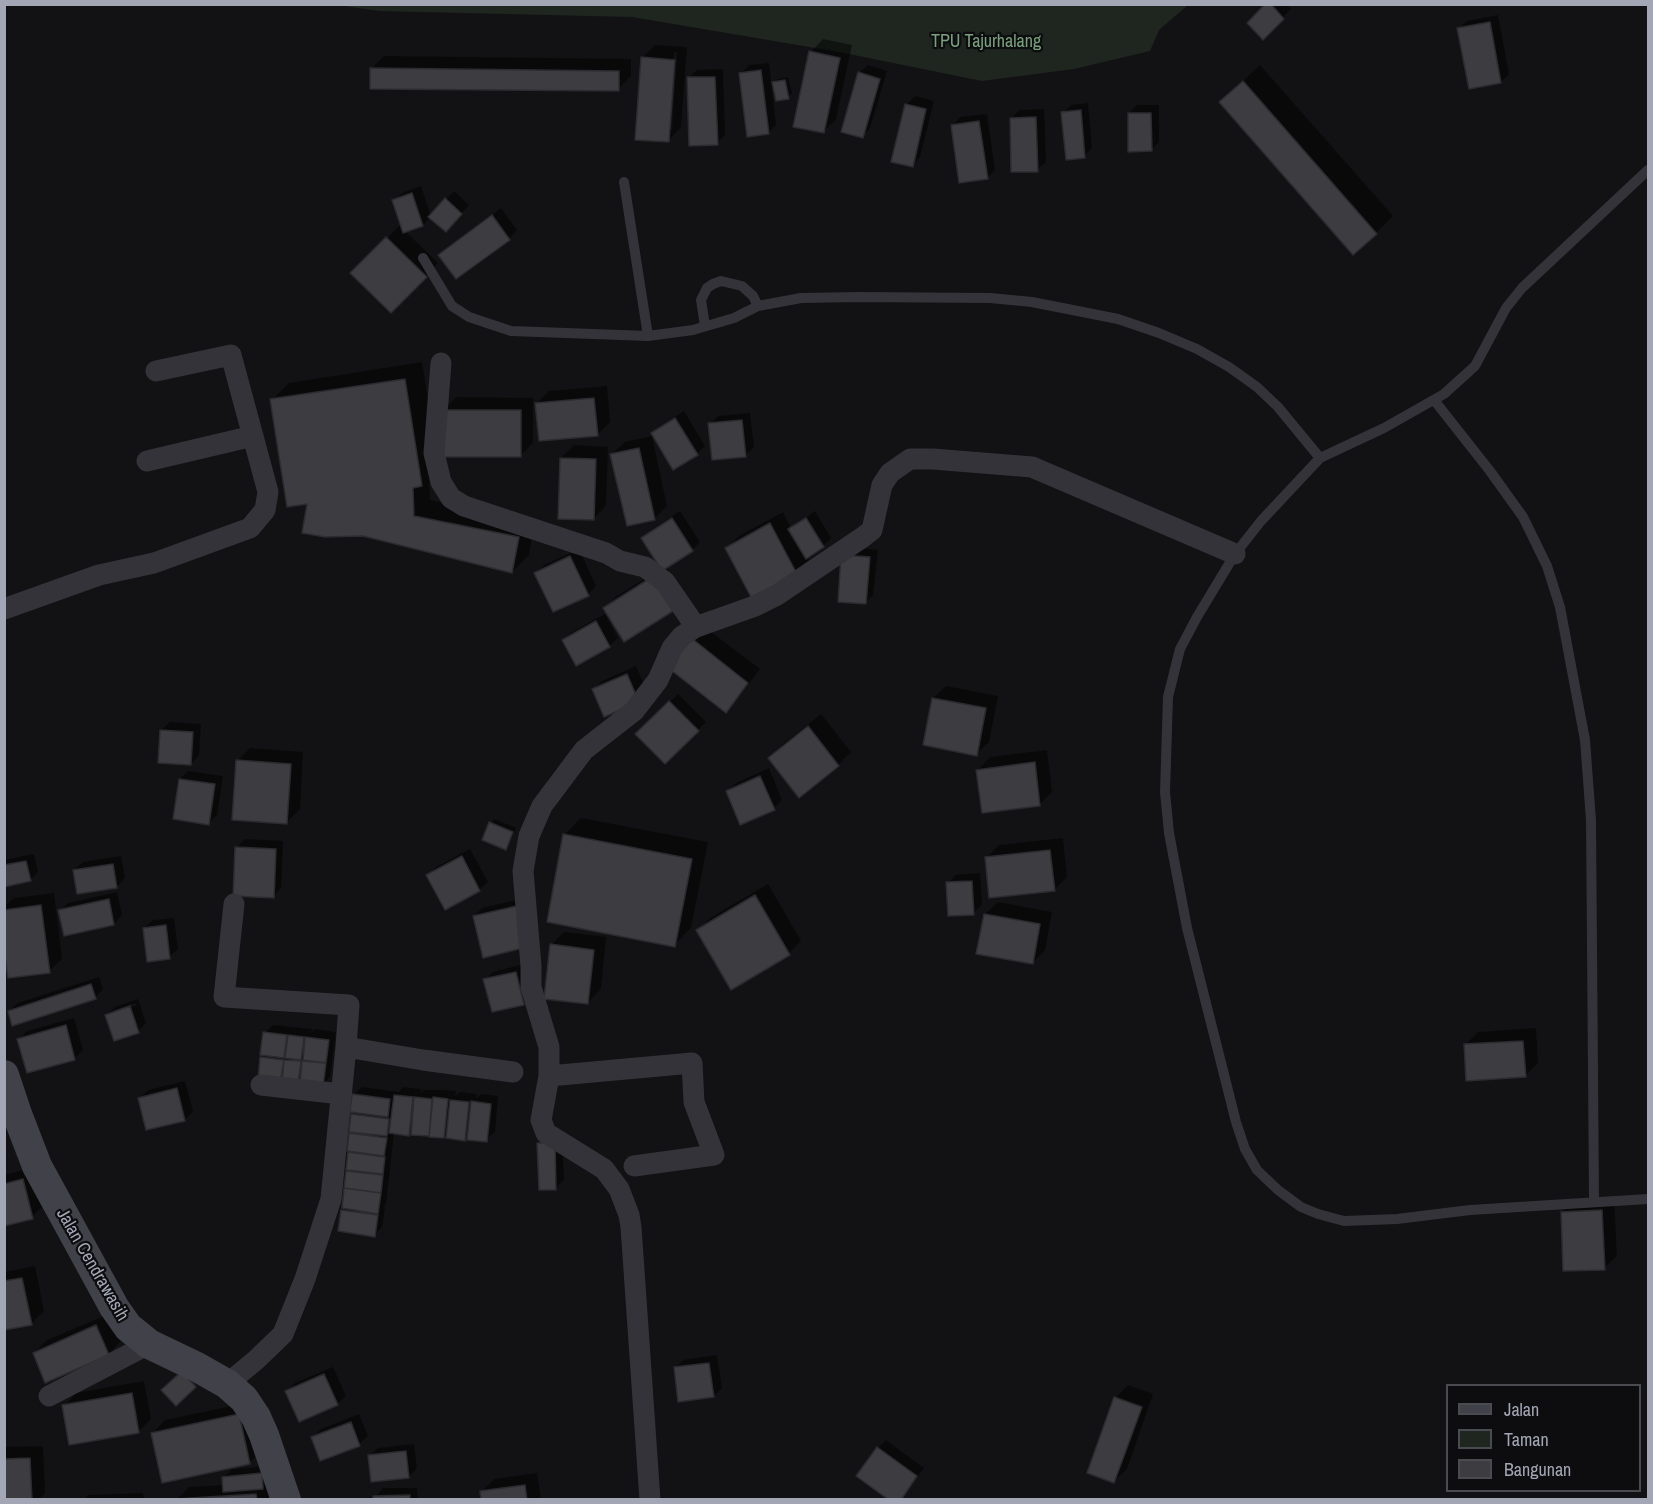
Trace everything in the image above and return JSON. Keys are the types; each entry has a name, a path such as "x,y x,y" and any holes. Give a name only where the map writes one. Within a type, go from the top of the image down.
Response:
{"street":[{"path":"4,609 99,575 154,563 250,528 265,510 268,492 231,355 156,371"},
{"path":"441,363 434,453 441,482 451,498 464,506 606,553 620,561 645,567 665,582 696,627"},
{"path":"147,461 253,436"},
{"path":"650,1500 629,1215 619,1189 604,1169 546,1132 541,1120 549,1076 549,1047 531,987 523,871 529,836 542,806 584,750 634,711 658,680 672,648 682,636 696,627 777,595 863,537 872,530 882,485 890,473 910,459 1032,467 1235,554"},
{"path":"227,1384 283,1334 301,1290 331,1199 349,1005 224,997 234,904"},
{"path":"346,1047 423,1060 513,1071"},
{"path":"549,1076 692,1063 694,1102 714,1155 634,1166"},
{"name":"Jalan Cendrawasih","path":"4,1075 37,1167 114,1307 128,1327 149,1344 227,1384 244,1398 256,1418 285,1500"},
{"path":"261,1085 341,1094"},
{"path":"49,1396 149,1344"}],"lane":[{"path":"1648,170 1522,288 1506,309 1475,366 1434,400 1384,428 1320,458 1261,521 1235,554 1180,649 1168,697 1165,792 1171,844 1187,928 1230,1100 1245,1149 1257,1170 1278,1190 1301,1207 1344,1221 1397,1219 1470,1210 1594,1201 1648,1199"},
{"path":"624,182 648,336"},
{"path":"423,258 452,306 469,317 486,323 511,330 538,333 576,332 648,336 705,326 734,318 758,306 801,298 990,298 1032,302 1118,319 1160,333 1229,367 1257,387 1278,407 1320,458"},
{"path":"705,326 701,300 707,288 722,281 742,286 753,296 758,306"},
{"path":"1434,400 1490,471 1523,518 1547,566 1560,607 1585,740 1591,820 1594,1201"}],"green space":[{"name":"TPU Tajurhalang","path":"337,5 1188,5 1159,30 1150,51 1074,69 982,81 839,52 632,17 379,11"}],"building":[{"path":"1265,4 1271,4 1284,19 1263,40 1247,23"},
{"path":"1490,22 1501,83 1469,89 1457,28"},
{"path":"809,51 840,58 824,133 793,127"},
{"path":"641,57 675,60 669,142 635,140"},
{"path":"370,68 619,71 619,91 370,89"},
{"path":"761,70 769,134 747,137 739,73"},
{"path":"858,72 880,79 863,138 841,132"},
{"path":"687,77 715,77 718,145 689,146"},
{"path":"785,80 789,99 776,101 772,82"},
{"path":"1243,81 1377,234 1353,255 1219,102"},
{"path":"905,104 926,109 913,167 891,162"},
{"path":"1081,110 1085,158 1066,160 1061,112"},
{"path":"1128,113 1151,113 1152,151 1128,152"},
{"path":"1036,117 1038,172 1011,172 1010,118"},
{"path":"979,121 988,179 959,183 951,125"},
{"path":"412,193 423,226 403,233 392,200"},
{"path":"445,198 462,214 446,232 428,217"},
{"path":"492,215 510,240 456,279 438,255"},
{"path":"386,237 427,277 391,313 350,273"},
{"path":"405,379 422,486 413,488 414,516 519,537 512,573 363,536 325,537 302,533 307,504 287,507 270,399"},
{"path":"594,398 598,436 539,441 535,403"},
{"path":"441,410 521,410 521,457 442,457"},
{"path":"675,418 698,455 673,470 651,433"},
{"path":"742,420 746,457 712,460 708,423"},
{"path":"639,448 655,520 627,526 610,454"},
{"path":"560,458 596,459 594,520 558,519"},
{"path":"672,518 693,551 662,571 641,538"},
{"path":"806,518 824,547 806,559 788,529"},
{"path":"770,523 797,574 752,599 725,548"},
{"path":"841,555 870,557 866,604 838,602"},
{"path":"570,556 589,596 553,612 534,573"},
{"path":"652,577 673,611 624,642 603,608"},
{"path":"596,621 610,647 576,666 562,640"},
{"path":"690,637 748,683 726,713 667,667"},
{"path":"627,674 639,702 604,717 592,689"},
{"path":"932,698 986,708 977,756 923,745"},
{"path":"669,701 699,731 665,764 635,734"},
{"path":"808,726 839,766 799,798 768,758"},
{"path":"160,730 193,732 191,765 158,763"},
{"path":"236,760 291,764 287,824 232,820"},
{"path":"1035,762 1040,806 982,813 976,770"},
{"path":"760,776 775,810 740,825 726,791"},
{"path":"179,779 215,784 209,825 173,819"},
{"path":"489,822 513,832 506,850 482,840"},
{"path":"563,834 692,859 675,947 547,922"},
{"path":"235,847 276,849 274,898 233,896"},
{"path":"1050,850 1055,891 989,898 985,857"},
{"path":"462,856 480,891 445,910 426,875"},
{"path":"26,861 31,881 4,887 4,865"},
{"path":"113,864 117,888 77,894 73,870"},
{"path":"972,881 974,915 948,916 946,882"},
{"path":"755,895 790,955 731,990 696,930"},
{"path":"109,899 114,925 64,936 58,910"},
{"path":"41,905 50,973 8,978 4,950 4,910"},
{"path":"517,906 527,947 483,958 473,916"},
{"path":"984,914 1040,924 1033,964 976,954"},
{"path":"166,925 170,959 147,962 143,928"},
{"path":"550,944 594,950 588,1004 544,999"},
{"path":"516,972 524,1005 492,1012 483,979"},
{"path":"91,984 96,999 12,1026 8,1011"},
{"path":"130,1006 139,1033 114,1041 105,1015"},
{"path":"66,1025 75,1060 27,1073 17,1039"},
{"path":"263,1032 287,1035 284,1058 260,1055"},
{"path":"288,1035 304,1037 301,1060 285,1058"},
{"path":"305,1037 329,1040 326,1063 303,1060"},
{"path":"1523,1041 1526,1077 1466,1081 1464,1044"},
{"path":"260,1057 284,1060 280,1083 258,1080"},
{"path":"284,1060 301,1061 298,1084 282,1082"},
{"path":"302,1061 326,1063 323,1087 300,1084"},
{"path":"177,1088 185,1121 146,1130 138,1098"},
{"path":"352,1094 390,1099 388,1117 350,1112"},
{"path":"394,1095 413,1097 409,1136 389,1133"},
{"path":"414,1097 432,1099 429,1136 411,1135"},
{"path":"433,1097 448,1099 444,1138 429,1137"},
{"path":"450,1100 469,1102 465,1141 446,1138"},
{"path":"471,1101 491,1104 487,1142 467,1140"},
{"path":"351,1114 389,1119 387,1136 349,1132"},
{"path":"349,1133 387,1138 384,1156 347,1151"},
{"path":"555,1142 556,1190 539,1190 537,1143"},
{"path":"348,1152 385,1157 383,1174 346,1170"},
{"path":"346,1171 383,1175 381,1193 344,1188"},
{"path":"23,1179 33,1219 4,1226 4,1184"},
{"path":"344,1188 381,1193 378,1214 342,1208"},
{"path":"341,1210 378,1215 375,1237 338,1231"},
{"path":"1602,1210 1605,1270 1563,1271 1561,1212"},
{"path":"22,1278 32,1325 4,1330 4,1281"},
{"path":"96,1325 109,1355 45,1383 33,1353"},
{"path":"709,1363 714,1397 678,1402 674,1367"},
{"path":"182,1371 196,1387 176,1406 161,1390"},
{"path":"324,1374 338,1405 299,1422 285,1391"},
{"path":"132,1393 139,1433 69,1445 62,1405"},
{"path":"1114,1397 1142,1407 1114,1483 1087,1473"},
{"path":"239,1414 250,1464 162,1483 151,1433"},
{"path":"351,1422 360,1446 320,1461 311,1437"},
{"path":"877,1447 917,1476 901,1500 889,1500 856,1476"},
{"path":"406,1451 409,1478 371,1482 368,1455"},
{"path":"30,1458 32,1500 4,1500 4,1459"},
{"path":"262,1473 263,1489 223,1492 222,1477"},
{"path":"525,1485 527,1500 481,1500 480,1491"},
{"path":"256,1494 257,1500 175,1500 175,1499"},
{"path":"410,1495 410,1500 373,1500 373,1496"}]}
